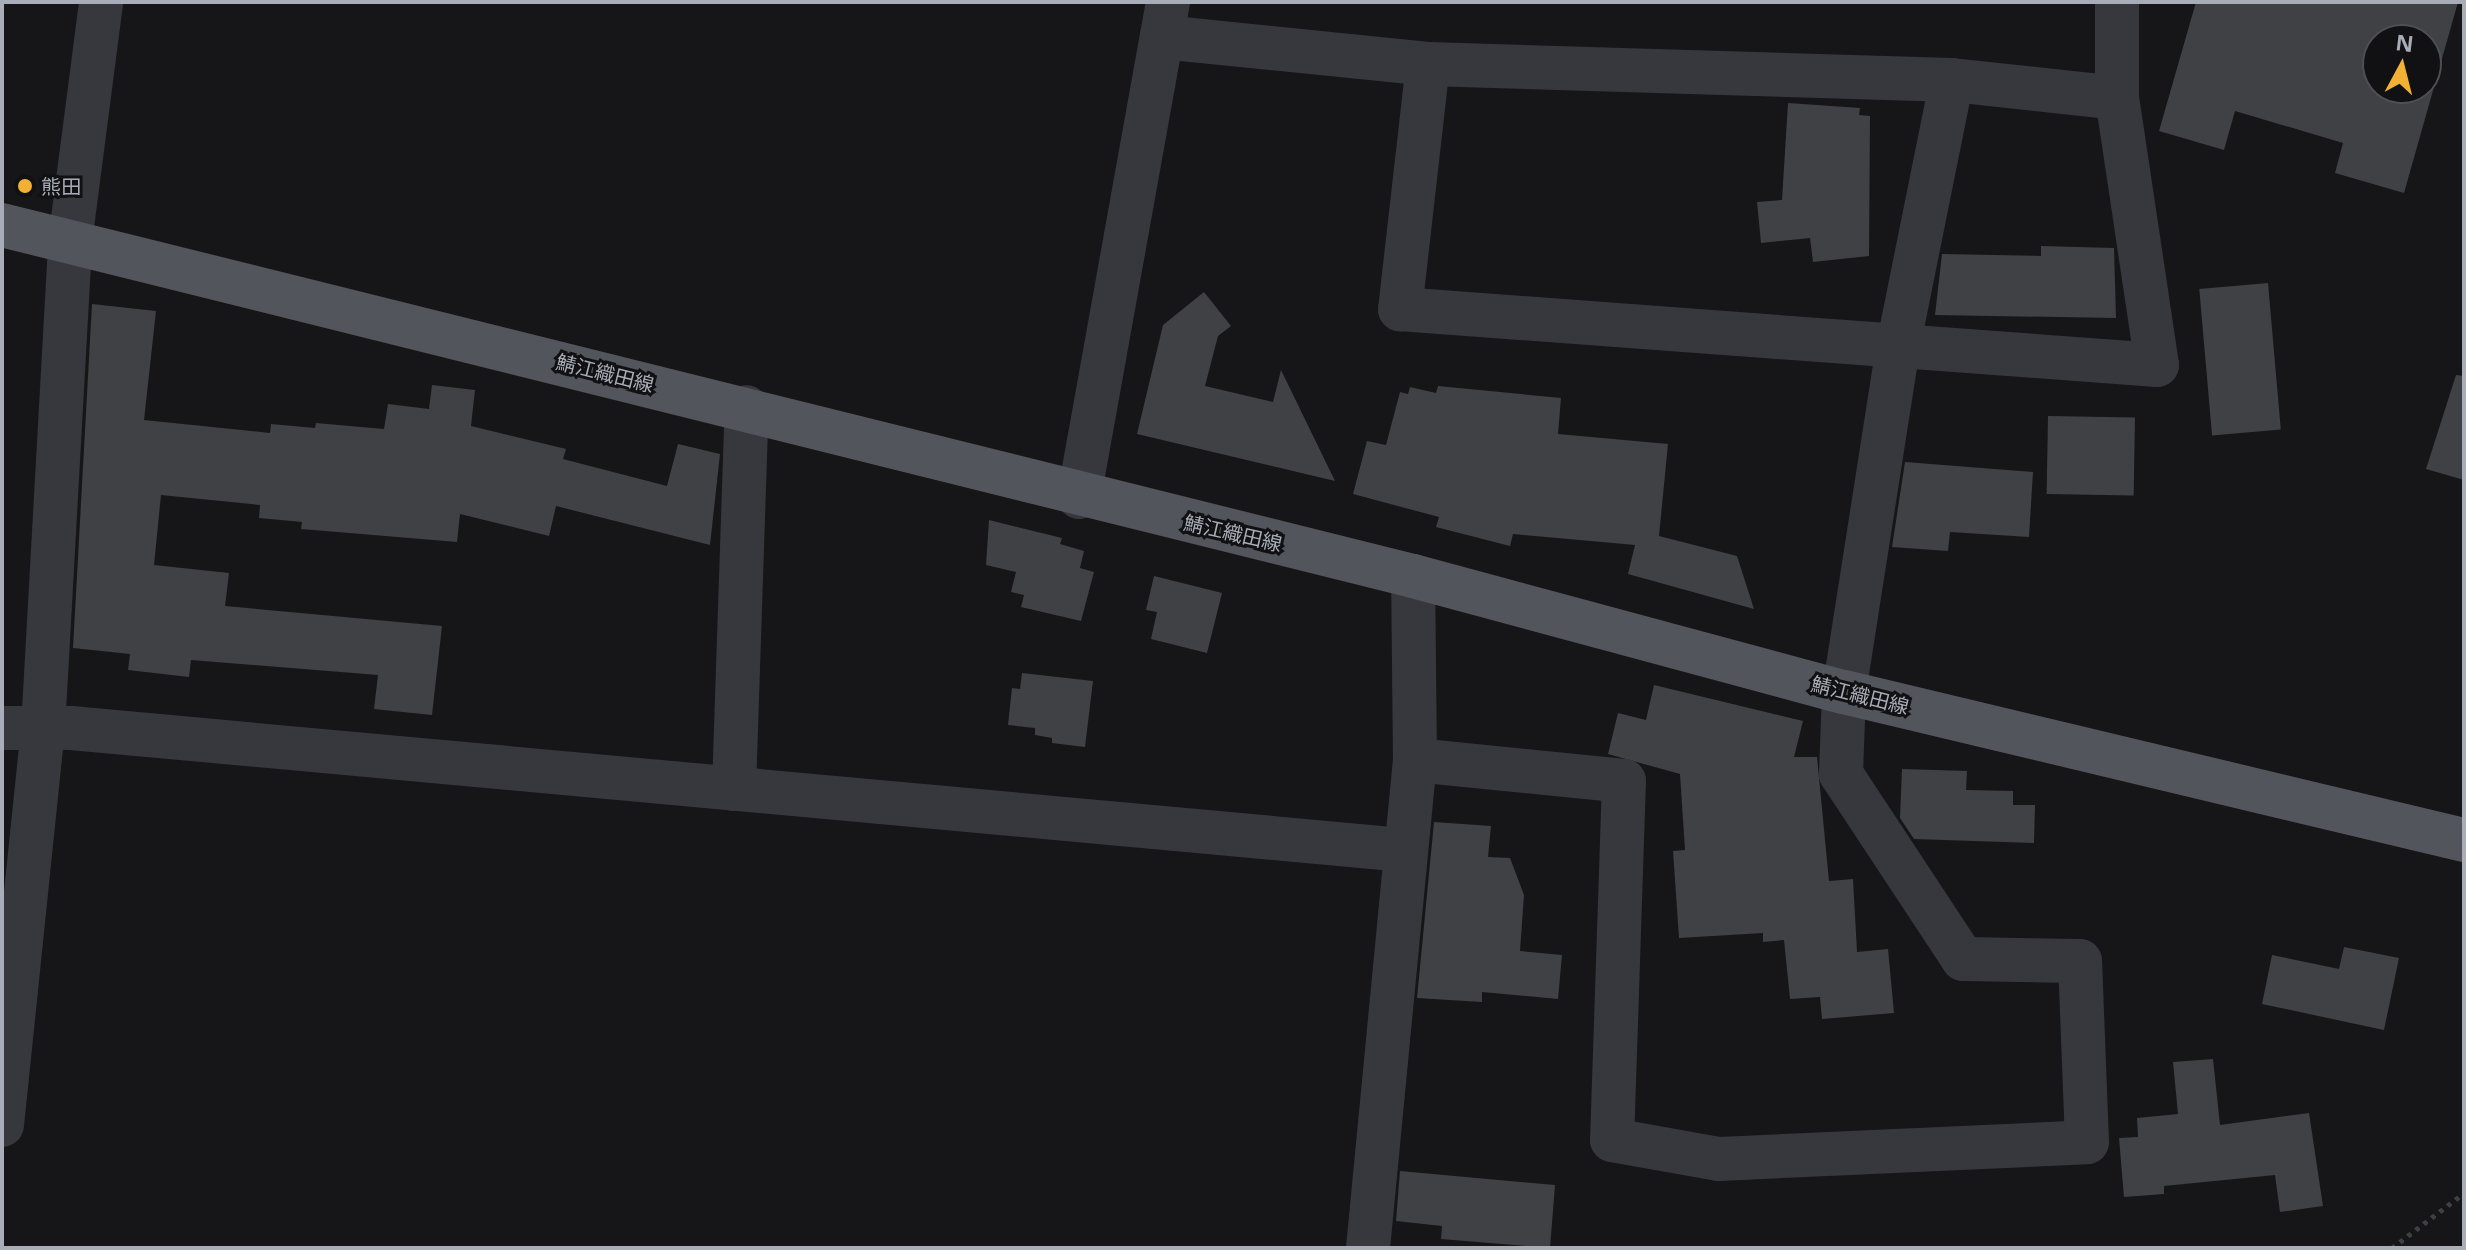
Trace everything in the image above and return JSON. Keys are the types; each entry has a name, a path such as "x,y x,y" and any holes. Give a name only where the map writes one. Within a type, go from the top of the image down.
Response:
{"main road":[{"name":"鯖江織田線","path":"2,225 747,407 1079,497 1413,576 1844,692 2464,840"}],"street":[{"path":"2,1125 23,728 70,242 101,2"},
{"path":"1428,64 1400,309 1899,342 2157,365 2117,98 2117,2"},
{"path":"1079,497 1165,19 1428,64 1952,80 2117,98"},
{"path":"1415,760 1624,781 1612,1140 1719,1159 2087,1142 2080,961 1963,959 1841,774 1844,692 1899,342 1952,80"},
{"path":"734,789 747,407"},
{"path":"1368,1248 1415,760 1413,576"},
{"path":"23,728 1404,850"}],"path":[{"path":"2392,1248 2464,1193"}],"building":[{"path":"2196,2 2458,2 2442,59 2442,24 2362,24 2362,104 2429,104 2404,193 2335,173 2343,143 2235,111 2224,150 2159,131"},
{"path":"1788,103 1860,108 1859,115 1870,116 1869,256 1813,262 1810,238 1761,243 1757,202 1782,200"},
{"path":"2041,246 2114,248 2116,318 1935,315 1942,254 2041,256"},
{"path":"2268,283 2281,429 2212,435 2199,289"},
{"path":"1204,292 1231,326 1218,336 1205,386 1273,402 1281,370 1335,481 1137,434 1163,325"},
{"path":"92,304 156,311 144,420 270,433 271,424 315,428 316,423 384,429 388,404 429,409 432,385 475,390 471,426 566,449 563,459 667,486 678,444 720,454 710,545 556,506 549,536 460,514 457,542 301,529 302,522 259,518 260,505 161,495 154,565 229,573 225,606 442,626 432,715 374,709 378,675 191,660 189,677 128,670 130,654 73,648"},
{"path":"2456,375 2464,376 2464,480 2426,469"},
{"path":"1438,386 1561,398 1558,434 1668,444 1659,536 1737,556 1754,609 1628,574 1635,545 1513,534 1510,546 1436,527 1439,517 1353,494 1367,441 1386,445 1400,392 1408,394 1410,387 1436,393"},
{"path":"2048,416 2135,418 2134,496 2047,494"},
{"path":"1905,462 2033,472 2029,537 1950,532 1948,551 1892,547"},
{"path":"989,520 1062,538 1060,544 1084,551 1080,568 1094,572 1081,621 1021,607 1024,595 1011,592 1016,572 986,565"},
{"path":"1154,576 1222,593 1207,653 1151,639 1157,612 1146,610"},
{"path":"1022,673 1093,681 1085,747 1052,743 1052,738 1035,735 1035,728 1008,725 1012,688 1020,689"},
{"path":"1654,685 1803,721 1794,757 1817,757 1829,881 1853,879 1857,952 1888,949 1894,1013 1822,1019 1820,997 1790,999 1784,940 1763,942 1763,933 1679,938 1673,851 1685,850 1680,774 1608,754 1618,713 1646,720"},
{"path":"1902,769 1967,771 1966,790 2013,791 2013,805 2035,805 2034,843 1914,839 1900,818"},
{"path":"1434,822 1491,826 1488,857 1510,858 1524,895 1520,951 1562,955 1558,999 1482,992 1482,1002 1417,998"},
{"path":"2344,947 2399,958 2384,1030 2262,1004 2272,955 2339,969"},
{"path":"2213,1059 2220,1125 2309,1113 2323,1206 2280,1212 2275,1175 2164,1186 2164,1194 2124,1197 2119,1138 2138,1137 2137,1118 2178,1114 2173,1062"},
{"path":"1400,1171 1555,1185 1550,1248 1441,1239 1442,1226 1396,1221"}],"place":[{"name":"熊田","path":"25,186"}]}
